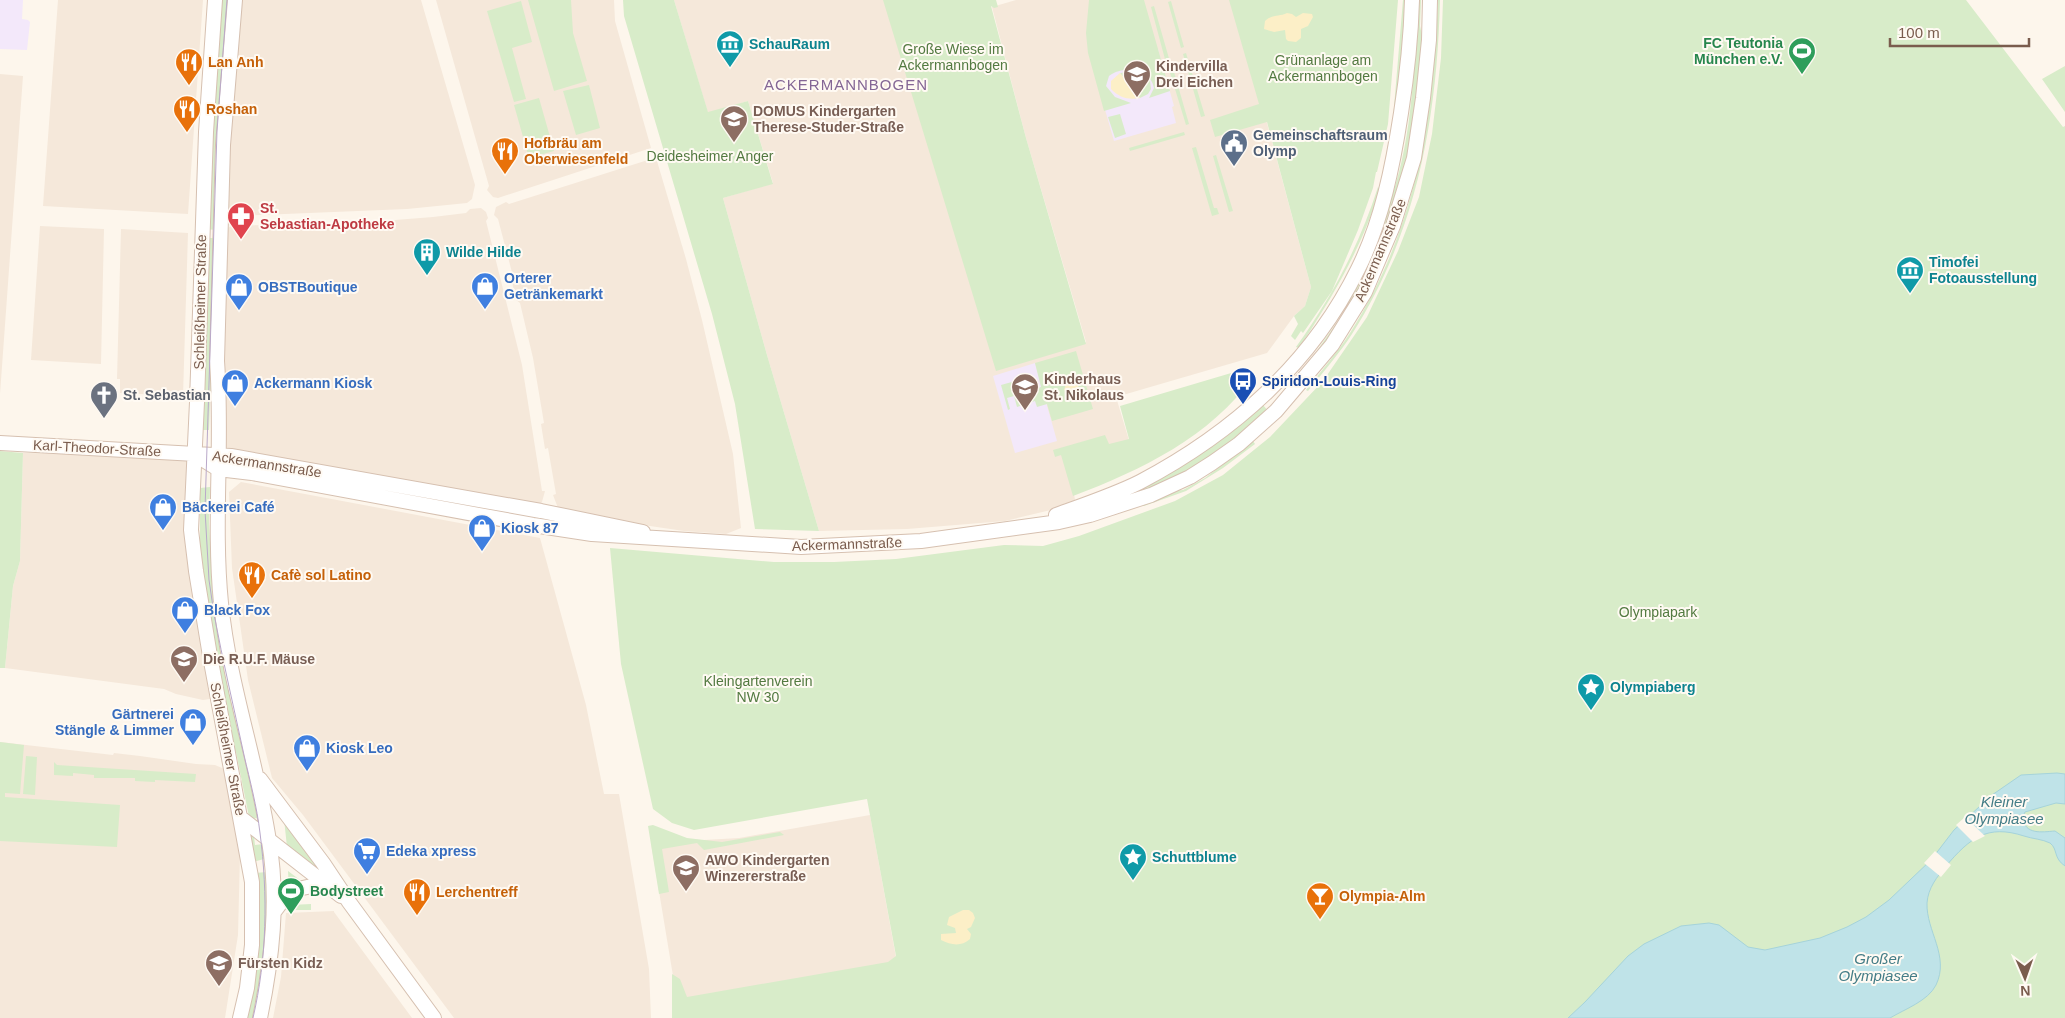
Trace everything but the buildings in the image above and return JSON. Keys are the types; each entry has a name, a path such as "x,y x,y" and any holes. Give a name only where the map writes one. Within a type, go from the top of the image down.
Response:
{"main road":[{"name":"Schleißheimer Straße","path":"215,0 206,132 191,508 192,548 252,882 254,911 250,966 240,1018"},
{"name":"Schleißheimer Straße","path":"235,0 223,144 217,361 219,391 217,548 221,605 228,651 269,841 274,912 270,962 260,1018"},
{"name":"Ackermannstraße","path":"1032,524 1139,482 1193,451 1238,418 1273,388 1312,343 1330,318 1358,268 1372,236 1394,157 1409,64 1412,0"},
{"name":"Ackermannstraße","path":"194,454 218,469 252,473 559,529 632,538 660,538 775,546 839,546 955,537 1032,524 1059,522 1126,504 1173,485 1212,464 1276,411 1332,345 1365,292 1393,226 1414,158 1429,40 1430,0"},
{"name":"Karl-Theodor-Straße","path":"0,442 194,454"},
{"name":"Ackermannstraße","path":"194,454 218,455 555,514 634,529 660,538"},
{"path":"255,772 270,796 324,863 349,902 434,1018"},
{"path":"241,818 349,902"},
{"path":"274,912 293,891 304,886 327,885"}],"shaded area":[{"path":"0,0 23,0 22,19 30,22 27,50 0,49"},
{"path":"58,0 203,0 188,214 43,206"},
{"path":"238,0 421,0 475,185 472,199 467,203 407,209 233,216 227,213 226,157"},
{"path":"436,0 614,0 615,21 651,148 498,198 493,197 487,190 489,186"},
{"path":"674,0 885,0 997,368 1086,342 1026,138 992,7 1016,0 1234,0 1311,287 1305,306 1294,316 1267,353 1116,397 1131,447 1068,467 1076,504 1005,521 907,529 819,531 723,198 773,183 748,101 708,113"},
{"name":"Kindervilla Drei Eichen","path":"1158,49 1174,106 1172,107 1176,123 1114,141 1093,68"},
{"path":"0,74 23,76 0,394"},
{"path":"651,159 657,161 686,259 733,454 741,528 726,534 684,531 616,521 558,508 553,495 556,494 548,448 545,449 541,424 544,423 533,358 520,303 516,300 512,282 514,280 498,219 494,215 496,207 506,202 509,204"},
{"path":"481,208 486,212 488,218 486,221 522,365 542,491 545,491 542,502 538,505 224,447 226,229 231,226 370,222 433,217 466,213 470,209"},
{"path":"40,226 104,229 101,364 31,360"},
{"path":"121,229 188,233 183,396 120,393 120,379 117,379"},
{"name":"Kinderhaus St. Nikolaus","path":"1035,363 1057,441 1015,453 993,376"},
{"path":"23,453 193,455 190,530 217,698 203,700 176,694 164,689 5,668 13,586 20,561"},
{"path":"241,482 540,538 586,705 604,794 619,794 649,969 651,1018 454,1018 303,815 272,778 248,680 232,568 229,492"},
{"path":"0,742 215,765 229,771 240,855 238,935 225,1018 0,1018"},
{"path":"870,815 897,963 677,1000 651,843 739,838"},
{"path":"334,911 412,1018 273,1018 281,977 286,913"}],"green space":[{"path":"221,0 229,0 217,230 204,229"},
{"path":"528,0 571,0 573,33 587,81 554,91"},
{"name":"Deidesheimer Anger","path":"623,0 674,0 708,112 748,101 773,184 723,198 819,531 755,529 735,404 712,314 624,16"},
{"name":"Große Wiese im Ackermannbogen","path":"883,0 996,0 998,7 994,8 991,6 1026,138 1086,344 996,371"},
{"path":"1089,0 1144,0 1170,91 1149,98 1154,88 1147,76 1135,70 1121,70 1109,76 1106,86 1115,97 1131,103 1104,111 1088,53 1086,33"},
{"name":"Grünanlage am Ackermannbogen","path":"1229,0 1398,0 1388,124 1373,188 1358,230 1332,291 1303,333 1301,331 1295,340 1291,336 1298,324 1294,316 1305,306 1311,287 1267,122 1215,137 1210,120 1259,104"},
{"path":"1403,0 1406,0 1400,77 1393,119"},
{"path":"1418,0 1421,0 1420,26 1423,40 1418,100 1413,135 1398,195 1376,256 1362,285 1329,339 1309,362 1345,311 1348,298 1392,196 1399,172 1408,124 1414,74"},
{"path":"1438,0 1440,0 1438,44 1428,131 1408,215 1393,256 1352,334 1308,391 1306,390 1350,333 1373,294 1406,214 1425,131 1431,88"},
{"name":"Olympiapark","path":"1443,0 1966,0 2063,127 2065,126 2065,1018 672,1018 672,974 680,979 687,997 888,962 896,956 867,799 694,830 672,823 653,809 621,664 610,548 774,562 834,562 896,559 1004,545 1043,546 1079,536 1175,501 1223,475 1270,437 1323,381 1367,317 1398,251 1419,197 1432,134 1441,58"},
{"path":"521,1 532,42 512,48 526,99 514,102 487,11"},
{"path":"1171,1 1184,47 1181,48 1168,2"},
{"path":"1154,6 1170,62 1166,63 1151,7"},
{"path":"1186,53 1205,116 1201,117 1183,54"},
{"path":"1172,65 1189,124 1186,125 1168,66"},
{"path":"2065,66 2065,112 2042,79"},
{"path":"1129,72 1150,81 1151,89 1148,94 1140,98 1120,73"},
{"path":"589,85 600,128 576,135 563,91"},
{"path":"539,98 554,151 529,158 514,105"},
{"path":"1120,114 1126,134 1115,138 1108,117"},
{"path":"1393,119 1384,173 1382,175"},
{"path":"1184,132 1185,135 1130,151 1129,148"},
{"path":"1196,147 1214,208 1217,208 1219,214 1212,216 1192,148"},
{"path":"1216,155 1233,211 1229,212 1213,156"},
{"path":"1378,187 1380,190 1373,211 1347,269 1303,342 1304,345 1301,349 1296,347 1333,290 1362,230"},
{"path":"205,238 218,238 214,378 211,378 209,430 203,430 203,433 200,433"},
{"path":"1076,351 1093,409 1052,421 1047,404 1037,407 1035,401 1017,407 1014,396 1007,398 1010,409 1008,410 1001,385 1026,378 1030,390 1041,387 1035,363"},
{"path":"1248,368 1254,376 1217,417 1196,434 1149,463 1073,496 1061,455 1055,457 1053,450 1105,435 1109,444 1129,439 1120,406"},
{"path":"1263,405 1268,411 1226,447 1173,481 1112,501 1246,419"},
{"path":"1253,441 1255,444 1223,468 1186,491 1144,506 1141,505 1173,491 1183,490 1205,478"},
{"path":"0,451 23,453 20,561 13,586 5,668 0,668"},
{"path":"210,487 209,522 212,574 258,818 251,819 249,817 236,752 231,745 196,542 200,542 200,488"},
{"path":"0,742 24,745 20,794 5,793 5,797 120,805 117,847 0,841"},
{"path":"26,756 37,757 35,795 23,794"},
{"path":"54,762 57,765 196,774 195,782 135,781 135,778 94,778 94,775 73,773 73,776 54,775"},
{"path":"284,819 330,878 287,847"},
{"path":"653,825 687,838 722,842 780,832 784,835 704,850 697,843 662,849 669,892 659,894 648,826"},
{"path":"249,833 254,836 255,845 263,844 266,860 253,862"},
{"path":"288,871 304,883 289,889"},
{"path":"267,872 268,925 256,1018 245,1018 255,873"},
{"path":"311,904 311,910 288,910 291,905"}],"sand":[{"path":"1287,13 1296,17 1303,13 1312,14 1313,17 1308,26 1301,29 1301,38 1296,42 1286,39 1285,30 1274,32 1264,29 1265,21 1273,16"},
{"path":"1120,73 1140,98 1124,98 1111,89 1111,81"},
{"path":"1070,373 1074,374 1080,391 1077,394 1064,390"},
{"path":"963,910 969,910 975,918 971,927 967,929 971,934 970,939 967,942 956,944 941,940 941,934 956,933 955,928 947,925 949,917"}],"water":[{"name":"Großer Olympiasee","path":"2065,774 2065,804 2056,803 2025,812 2022,818 2031,830 2039,832 2055,831 2065,838 2065,866 2057,857 2052,845 2044,841 2000,832 1989,833 1971,841 1936,879 1928,898 1930,924 1940,964 1940,974 1936,985 1928,996 1890,1018 1568,1018 1628,956 1644,944 1681,926 1709,923 1719,925 1748,947 1765,950 1820,938 1847,927 1866,917 1889,900 1931,860 1954,830 1992,795 2021,775"}],"pier":[{"path":"1965,817 1985,836 1973,842 1956,825"},
{"path":"1935,851 1951,865 1941,877 1924,863"}],"tram line":[{"path":"227,0 217,131 205,510 209,580 214,614 259,823 263,856 265,926 261,972 253,1018"}],"place":[{"name":"SchauRaum","path":"730,68"},
{"name":"FC Teutonia München e.V.","path":"1802,75"},
{"name":"Lan Anh","path":"189,86"},
{"name":"Kindervilla Drei Eichen","path":"1137,98"},
{"name":"Roshan","path":"187,133"},
{"name":"DOMUS Kindergarten Therese-Studer-Straße","path":"734,143"},
{"name":"Gemeinschaftsraum Olymp","path":"1234,167"},
{"name":"Hofbräu am Oberwiesenfeld","path":"505,175"},
{"name":"St. Sebastian-Apotheke","path":"241,240"},
{"name":"Wilde Hilde","path":"427,276"},
{"name":"Timofei Fotoausstellung","path":"1910,294"},
{"name":"Orterer Getränkemarkt","path":"485,310"},
{"name":"OBSTBoutique","path":"239,311"},
{"name":"Spiridon-Louis-Ring","path":"1243,405"},
{"name":"Ackermann Kiosk","path":"235,407"},
{"name":"Kinderhaus St. Nikolaus","path":"1025,411"},
{"name":"St. Sebastian","path":"104,419"},
{"name":"Bäckerei Café","path":"163,531"},
{"name":"Kiosk 87","path":"482,552"},
{"name":"Cafè sol Latino","path":"252,599"},
{"name":"Black Fox","path":"185,634"},
{"name":"Die R.U.F. Mäuse","path":"184,683"},
{"name":"Olympiaberg","path":"1591,711"},
{"name":"Gärtnerei Stängle & Limmer","path":"193,746"},
{"name":"Kiosk Leo","path":"307,772"},
{"name":"Edeka xpress","path":"367,875"},
{"name":"Schuttblume","path":"1133,881"},
{"name":"AWO Kindergarten Winzererstraße","path":"686,892"},
{"name":"Bodystreet","path":"291,915"},
{"name":"Lerchentreff","path":"417,916"},
{"name":"Olympia-Alm","path":"1320,920"},
{"name":"Fürsten Kidz","path":"219,987"}],"district":[{"name":"ACKERMANNBOGEN","path":"846,85"}],"park label":[{"name":"Kleingartenverein NW 30","path":"758,690"}],"water label":[{"name":"Kleiner Olympiasee","path":"2004,810"}]}
